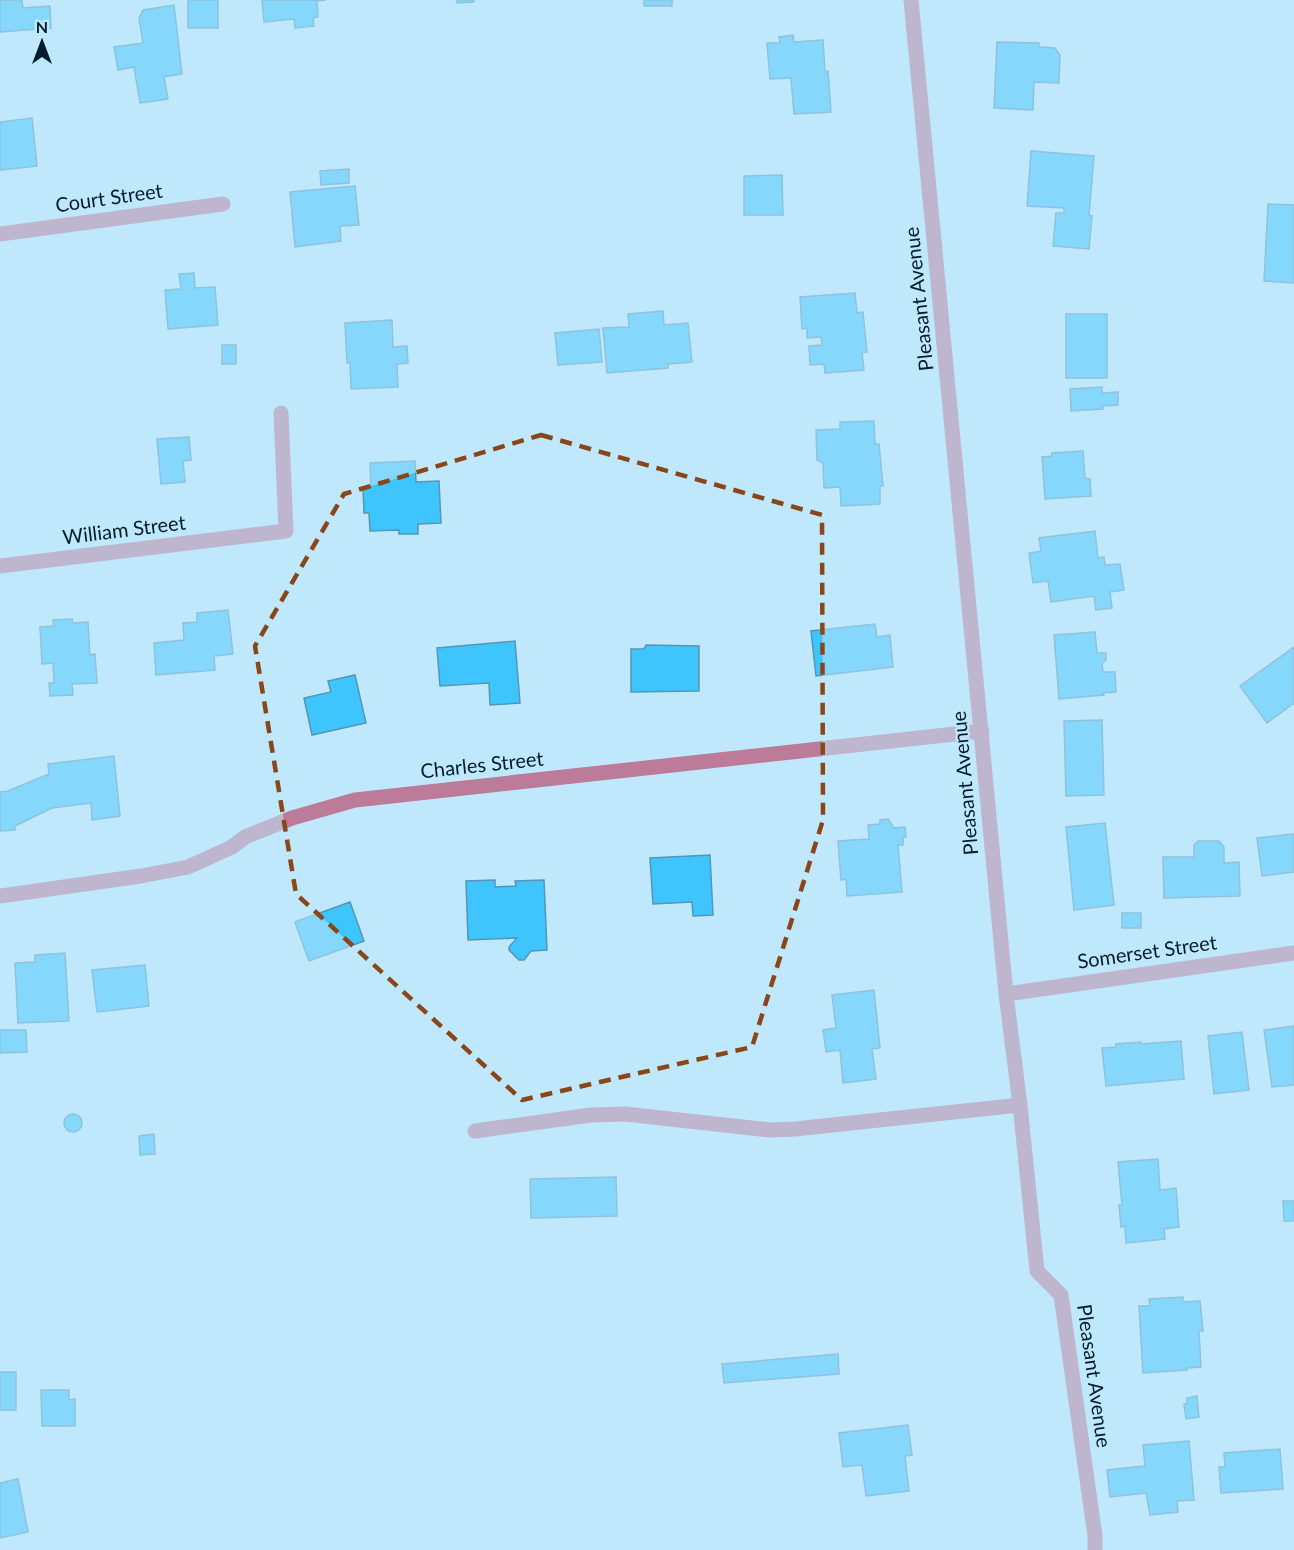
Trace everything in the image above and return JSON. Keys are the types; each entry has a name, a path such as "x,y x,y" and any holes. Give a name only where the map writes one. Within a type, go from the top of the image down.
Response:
{"street":[{"name":"Pleasant Avenue","path":"911,0 1006,994 1037,1271 1061,1295 1095,1536 1095,1550"},
{"name":"Court Street","path":"0,234 223,204"},
{"name":"William Street","path":"0,566 286,531 281,413"},
{"name":"Charles Street","path":"0,896 188,867 264,829 356,800 982,731"},
{"name":"Somerset Street","path":"1006,994 1294,952"},
{"path":"475,1131 591,1115 625,1113 770,1130 795,1129 1020,1104"}],"highlighted area":[{"path":"541,435 822,515 823,820 752,1047 522,1100 296,894 255,646 344,494"}],"building":[{"path":"0,0 22,0 23,8 50,6 51,28 0,32"},
{"path":"188,0 218,0 218,28 188,28"},
{"path":"262,0 326,0 317,1 318,17 313,18 314,26 295,28 294,19 264,22"},
{"path":"457,0 474,0 474,2 457,3"},
{"path":"644,0 672,0 672,6 644,6"},
{"path":"174,5 182,74 164,77 168,99 140,103 134,67 118,70 114,47 143,43 139,18 143,10"},
{"path":"793,35 794,42 823,40 831,112 794,114 791,78 770,79 767,43 780,43 779,37"},
{"path":"997,42 1039,43 1039,47 1055,48 1060,55 1059,83 1034,82 1033,110 994,108"},
{"path":"32,118 37,166 0,170 0,122"},
{"path":"1031,151 1094,156 1089,215 1092,216 1089,249 1053,246 1056,213 1064,213 1064,208 1027,206"},
{"path":"349,169 349,183 321,185 320,171"},
{"path":"782,175 783,215 744,215 744,176"},
{"path":"355,186 359,225 340,226 341,241 295,247 290,192"},
{"path":"1268,204 1294,205 1294,283 1264,281"},
{"path":"194,273 195,288 215,287 218,325 168,329 165,290 181,289 179,274"},
{"path":"855,293 857,313 863,312 867,352 862,352 864,370 825,373 824,364 810,365 809,346 822,345 821,337 807,338 807,328 802,329 800,297"},
{"path":"663,311 664,325 688,323 692,362 668,364 668,368 607,373 603,328 629,327 628,314"},
{"path":"1066,314 1107,314 1107,378 1066,378"},
{"path":"392,320 393,347 407,346 408,363 397,364 398,387 351,389 345,323"},
{"path":"599,329 602,362 558,365 555,333"},
{"path":"222,345 236,345 236,364 222,364"},
{"path":"1102,387 1102,393 1118,392 1118,405 1102,406 1103,409 1071,411 1070,389"},
{"path":"874,421 875,444 879,444 883,486 880,486 880,504 841,506 840,487 824,488 823,463 817,460 816,430 840,429 840,422"},
{"path":"189,437 191,460 183,461 185,482 161,484 157,439"},
{"path":"1083,451 1085,478 1090,479 1091,496 1045,499 1042,457 1052,456 1052,453"},
{"path":"415,461 416,482 439,481 441,523 418,524 418,534 399,534 399,530 370,531 369,513 364,513 363,487 371,487 370,463"},
{"path":"1095,531 1098,558 1104,557 1105,565 1120,564 1124,590 1110,592 1112,608 1096,610 1094,596 1051,602 1048,581 1033,583 1029,553 1041,551 1039,538"},
{"path":"228,610 233,654 214,656 215,670 156,675 154,643 184,640 183,623 197,622 197,613"},
{"path":"72,619 73,623 88,622 90,655 95,654 97,683 72,684 73,695 50,696 49,683 54,683 53,663 42,664 40,627 54,626 53,620"},
{"path":"875,624 877,637 890,635 893,667 816,676 811,631"},
{"path":"1095,632 1097,653 1106,653 1106,660 1102,663 1103,672 1115,672 1116,692 1059,699 1054,635"},
{"path":"515,641 520,703 490,705 489,683 440,686 437,648"},
{"path":"646,645 699,646 699,691 631,692 631,649 644,649"},
{"path":"1294,647 1294,703 1267,723 1240,686"},
{"path":"355,675 366,723 312,735 304,698 331,692 328,681"},
{"path":"1102,720 1104,795 1066,796 1064,721"},
{"path":"114,756 120,816 92,820 91,803 52,808 15,826 15,830 0,831 0,792 8,791 49,774 48,764"},
{"path":"888,819 894,828 905,827 906,837 903,837 903,845 898,845 902,892 847,896 846,879 841,880 838,841 869,839 868,825 880,824 880,820"},
{"path":"1105,823 1114,905 1074,910 1066,827"},
{"path":"1294,834 1294,872 1262,876 1257,838"},
{"path":"1198,841 1219,841 1224,847 1224,863 1239,862 1240,896 1164,898 1163,857 1194,857 1194,845"},
{"path":"710,855 713,915 693,916 692,902 653,904 650,858"},
{"path":"495,880 495,887 516,886 515,881 544,880 547,950 531,951 524,960 519,960 509,950 517,938 468,940 466,881"},
{"path":"350,902 364,941 309,961 295,922"},
{"path":"1122,913 1141,913 1141,928 1122,928"},
{"path":"65,953 69,1021 18,1023 15,963 35,962 35,955"},
{"path":"145,965 149,1006 97,1012 92,970"},
{"path":"874,990 880,1048 872,1049 876,1079 843,1083 840,1050 826,1052 823,1030 836,1028 832,995"},
{"path":"1294,1026 1294,1085 1272,1087 1264,1030"},
{"path":"0,1030 26,1030 27,1052 0,1053"},
{"path":"1242,1032 1249,1090 1214,1094 1208,1036"},
{"path":"1181,1041 1184,1079 1106,1086 1102,1048 1116,1047 1116,1044"},
{"path":"73,1114 79,1117 82,1123 79,1129 73,1132 67,1129 64,1123 67,1117"},
{"path":"154,1134 155,1154 140,1155 139,1136"},
{"path":"1158,1159 1160,1190 1176,1188 1179,1227 1164,1229 1165,1239 1126,1243 1125,1226 1121,1227 1119,1205 1122,1205 1118,1162"},
{"path":"616,1177 617,1216 531,1218 530,1179"},
{"path":"1283,1201 1294,1201 1294,1221 1284,1221"},
{"path":"1183,1297 1183,1302 1200,1301 1203,1331 1199,1331 1201,1367 1143,1373 1139,1306 1150,1306 1149,1299"},
{"path":"838,1354 839,1374 724,1383 722,1364"},
{"path":"0,1372 16,1372 16,1410 0,1410"},
{"path":"41,1390 69,1390 69,1400 75,1399 75,1426 42,1426"},
{"path":"1197,1396 1199,1417 1186,1419 1184,1404 1187,1404 1187,1398"},
{"path":"908,1425 912,1455 905,1456 909,1491 866,1496 862,1465 843,1467 839,1433"},
{"path":"1189,1441 1194,1500 1177,1501 1178,1512 1150,1515 1146,1493 1110,1497 1107,1470 1145,1466 1143,1445"},
{"path":"1280,1449 1283,1489 1221,1493 1219,1467 1225,1467 1224,1453"},
{"path":"18,1479 28,1532 0,1538 0,1483"}]}
